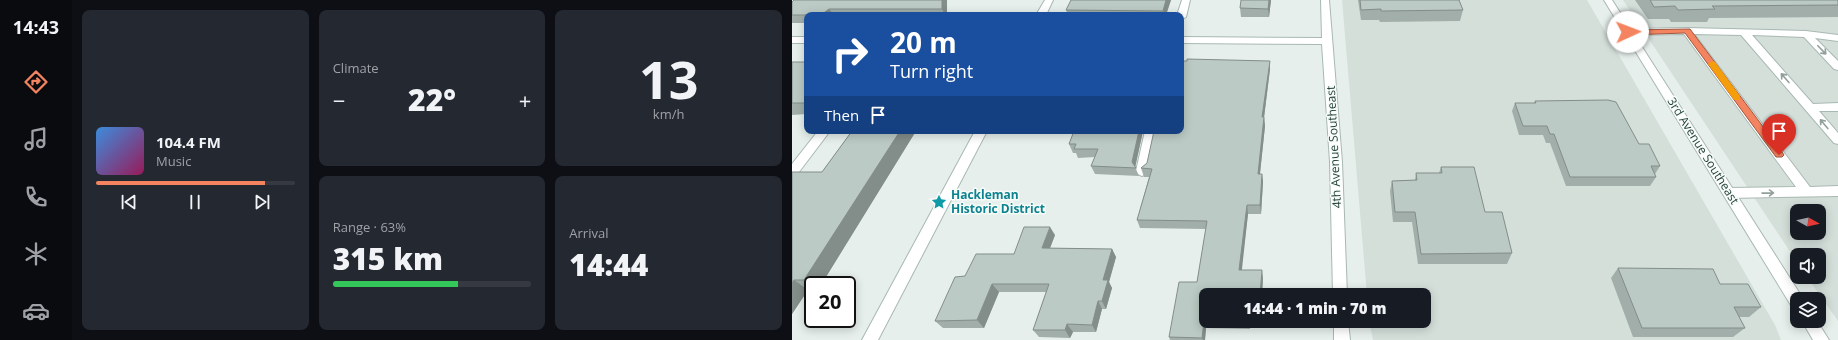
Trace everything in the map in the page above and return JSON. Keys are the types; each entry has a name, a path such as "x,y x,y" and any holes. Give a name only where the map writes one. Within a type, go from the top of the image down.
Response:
{"street":[{"path":"1043,12 1049,0"},
{"path":"1182,12 1186,0"},
{"name":"4th Avenue Southeast","path":"1325,0 1326,41 1332,88 1335,144 1340,288"},
{"name":"3rd Avenue Southeast","path":"1608,0 1791,292"},
{"path":"1688,31 1807,192"},
{"path":"1628,32 1744,32 1806,34 1838,38"},
{"path":"1744,32 1838,140"},
{"path":"1806,34 1838,67"},
{"path":"792,40 804,40"},
{"path":"1184,40 1326,41"},
{"path":"1811,108 1838,107"},
{"path":"792,173 822,134"},
{"path":"870,340 978,134"},
{"path":"1142,171 1150,134"},
{"path":"1729,193 1838,191"},
{"path":"1341,328 1342,340"},
{"path":"1813,328 1821,340"}],"shaded area":[{"path":"1342,0 1587,0 1775,325 1781,340 1373,340 1370,328 1431,328 1431,288 1366,288"},
{"path":"1623,0 1838,0 1838,321 1826,304 1826,292 1818,292 1812,284 1826,284 1826,248 1790,248 1790,251"}],"building":[{"path":"794,0 942,0 942,9 829,9 825,12 804,12 804,15 792,15 792,2"},
{"path":"1071,0 1166,0 1163,11 1066,10"},
{"path":"1241,0 1269,0 1268,9 1240,8"},
{"path":"1360,0 1459,0 1463,10 1361,10"},
{"path":"1650,0 1838,0 1838,5 1712,6 1715,9 1678,10 1675,6 1654,7"},
{"path":"1187,59 1270,61 1262,117 1264,117 1258,174 1262,174 1260,205 1247,205 1239,270 1262,270 1261,288 1199,288 1199,328 1203,328 1202,338 1169,337 1179,282 1197,282 1207,221 1137,220 1152,169 1141,168 1147,163 1153,134 1184,134 1184,61 1187,61"},
{"path":"792,62 804,62 804,103 792,103"},
{"path":"1608,100 1616,102 1639,144 1649,144 1660,166 1651,166 1656,177 1570,177 1554,134 1550,134 1547,126 1523,126 1515,103 1536,103 1535,101"},
{"path":"850,134 898,134 807,276 804,276 804,280 794,280 792,283 792,172 822,172"},
{"path":"1073,134 1138,134 1132,162 1136,168 1091,166 1098,149 1074,149 1076,144 1069,144"},
{"path":"1441,167 1474,167 1485,212 1502,212 1512,253 1421,254 1415,212 1395,212 1392,181 1417,180 1416,173 1442,173"},
{"path":"1024,227 1050,227 1042,248 1112,249 1103,280 1108,280 1102,301 1098,301 1092,325 1067,324 1065,330 1033,330 1049,284 992,284 977,320 935,321 955,277 965,276 976,254 1014,254"},
{"path":"1618,268 1713,269 1720,284 1748,284 1761,307 1734,307 1745,328 1642,328"}],"slow traffic":[{"path":"1712,64 1737,98"}],"place":[{"name":"Hackleman Historic District","path":"939,202"}],"route":[{"path":"1628,32 1688,31 1779,155"}]}
